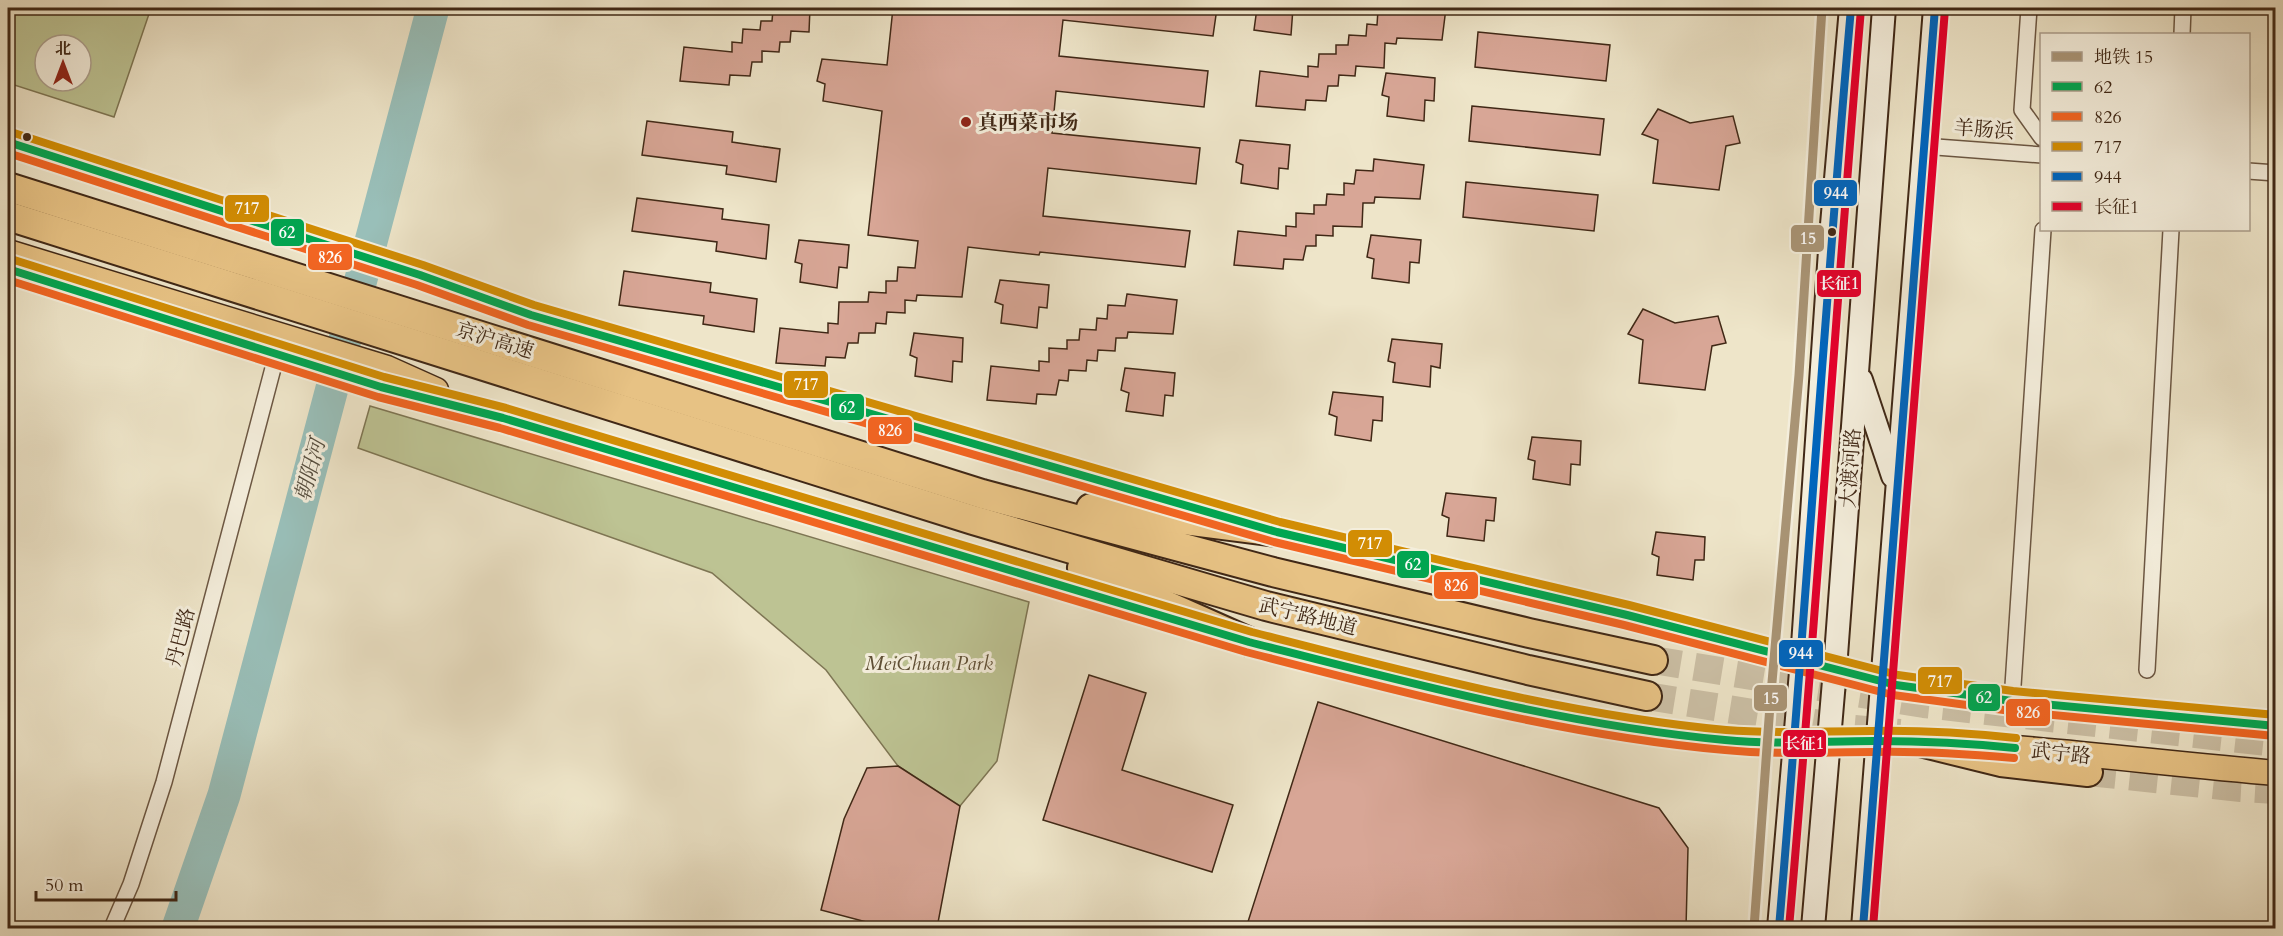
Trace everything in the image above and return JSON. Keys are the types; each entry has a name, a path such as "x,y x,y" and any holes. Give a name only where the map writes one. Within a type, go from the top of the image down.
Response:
{"highway":[{"name":"京沪高速","path":"8,187 977,507"},
{"name":"京沪高速","path":"8,216 977,507"},
{"path":"977,507 1277,532"},
{"path":"977,507 1249,642"},
{"name":"武宁路地道","path":"977,507 1273,572 1653,660"},
{"name":"武宁路地道","path":"977,507 1266,606 1517,668 1647,696"},
{"path":"1920,742 2001,762 2088,772"}],"main road":[{"name":"大渡河路","path":"1779,928 1802,660 1831,236 1851,8"},
{"path":"1863,928 1935,8"},
{"name":"大渡河路","path":"1814,928 1884,9"},
{"path":"8,142 336,248 417,283"},
{"path":"8,159 417,283 1277,532 1637,617 1927,691 2276,726"},
{"path":"8,252 384,378"},
{"path":"8,269 287,358 384,378"},
{"path":"1857,368 1896,486"},
{"name":"武宁路","path":"384,378 502,418 1249,642 1473,696 1606,725 1726,740 1920,742 2001,747 2276,773"}],"street":[{"path":"2029,8 2022,110 2040,135"},
{"path":"2182,33 2183,8"},
{"name":"羊肠浜","path":"1923,146 2040,155"},
{"path":"2250,171 2276,173"},
{"path":"2012,701 2043,231"},
{"path":"2147,670 2171,231"},
{"name":"丹巴路","path":"112,928 130,884 164,782 287,358"}],"green space":[{"path":"8,8 151,8 114,117 39,93 93,93 93,33 33,33 33,91 8,83"},
{"name":"MeiChuan Park","path":"370,406 1029,602 997,761 960,806 898,766 826,670 712,573 358,448"}],"building":[{"path":"790,8 810,8 809,32 791,31 790,42 780,42 779,52 762,51 762,62 752,62 750,76 730,75 729,85 680,81 684,47 732,52 732,42 742,43 743,29 760,30 761,21 772,21 773,10 790,11"},
{"path":"893,8 1217,8 1213,36 1063,20 1059,56 1208,71 1204,107 1056,91 1052,133 1200,148 1196,184 1048,168 1043,216 1190,231 1185,267 968,247 962,297 917,295 916,301 905,300 905,313 887,312 886,324 876,323 875,333 859,333 858,343 848,343 845,358 826,357 825,366 776,363 780,328 828,333 828,323 838,324 839,302 868,302 869,292 886,293 886,281 897,281 898,267 915,268 918,241 868,235 882,111 823,101 825,84 817,81 822,59 887,65"},
{"path":"1257,8 1293,8 1291,35 1254,30"},
{"path":"1395,8 1446,8 1442,40 1397,38 1396,44 1385,43 1384,68 1356,66 1355,76 1339,75 1338,86 1328,86 1326,101 1306,100 1305,110 1256,106 1260,71 1308,77 1308,66 1318,67 1319,54 1336,54 1336,45 1348,45 1349,35 1366,36 1367,24 1377,25 1378,10 1395,11"},
{"path":"1478,32 1610,45 1606,81 1475,67"},
{"path":"1386,73 1435,78 1434,101 1425,100 1424,121 1387,116 1389,97 1382,95"},
{"path":"1472,106 1604,119 1600,155 1469,141"},
{"path":"1658,109 1690,123 1733,116 1740,143 1726,146 1719,190 1653,183 1658,140 1642,134"},
{"path":"647,121 733,132 732,142 780,149 776,182 726,174 727,166 642,155"},
{"path":"1240,140 1290,145 1288,169 1279,168 1278,189 1241,183 1243,165 1236,162"},
{"path":"1374,159 1424,165 1420,199 1375,197 1374,203 1363,203 1362,227 1333,226 1333,236 1316,235 1316,246 1306,246 1303,260 1284,259 1283,269 1234,265 1238,231 1286,236 1286,226 1296,227 1296,213 1314,214 1314,205 1326,205 1327,194 1344,195 1344,183 1354,184 1356,170 1373,171"},
{"path":"1466,182 1598,195 1594,231 1463,217"},
{"path":"637,198 723,209 722,219 769,225 766,259 716,251 717,242 632,231"},
{"path":"1371,235 1421,240 1419,263 1410,262 1409,283 1372,278 1374,259 1367,257"},
{"path":"799,240 849,245 847,268 839,267 837,288 800,282 802,264 795,262"},
{"path":"624,271 711,283 710,292 757,299 754,332 703,324 704,316 619,305"},
{"path":"1000,280 1049,285 1047,308 1039,307 1037,328 1001,323 1003,305 995,302"},
{"path":"1127,294 1177,300 1173,334 1128,332 1127,338 1116,338 1115,351 1098,350 1097,361 1087,360 1086,371 1069,370 1068,381 1059,380 1056,395 1037,394 1036,404 987,400 991,366 1039,371 1039,361 1049,362 1049,348 1067,349 1067,340 1079,340 1080,329 1096,330 1097,318 1107,319 1108,305 1125,306"},
{"path":"1643,309 1675,323 1718,316 1726,343 1712,346 1705,390 1639,383 1643,340 1628,334"},
{"path":"914,333 963,338 962,362 953,361 952,382 915,376 917,358 910,355"},
{"path":"1392,339 1442,344 1440,368 1431,366 1430,387 1393,382 1395,363 1388,361"},
{"path":"1125,368 1175,373 1173,396 1165,395 1163,416 1126,411 1129,393 1121,390"},
{"path":"1333,392 1383,397 1382,421 1373,420 1371,441 1335,435 1337,417 1329,414"},
{"path":"1532,437 1581,441 1580,465 1571,464 1570,485 1533,479 1535,461 1528,459"},
{"path":"1446,493 1496,498 1494,521 1486,520 1484,541 1447,536 1449,518 1442,515"},
{"path":"1656,532 1705,537 1704,560 1695,560 1693,580 1657,575 1659,557 1652,554"},
{"path":"1089,675 1146,693 1122,770 1233,805 1212,872 1043,820"},
{"path":"1318,702 1659,808 1688,848 1686,928 1246,928"},
{"path":"898,766 960,806 937,928 889,928 821,910 844,819 867,768"}],"waterway":[{"name":"朝阳河","path":"178,928 224,795 433,8"}],"tunnel":[{"path":"1653,660 1924,704 2276,743"},
{"path":"1647,696 1845,728 1900,733"},
{"path":"2088,772 2276,790"}],"metro line":[{"name":"15","path":"1754,928 1770,705 1799,375 1822,8"}],"transit line":[{"name":"944","path":"1779,928 1851,8"},
{"name":"944","path":"1863,928 1935,8"},
{"name":"长征1","path":"1789,928 1861,9"},
{"name":"长征1","path":"1873,928 1945,9"},
{"name":"717","path":"11,132 423,265 534,305 1280,522 1629,605 1898,675 2013,691 2276,715"},
{"name":"62","path":"8,142 420,275 531,315 1277,532 1627,615 1896,685 2012,701 2276,726"},
{"name":"826","path":"8,153 417,285 528,325 1274,542 1624,625 1893,695 2011,711 2275,736"},
{"name":"717","path":"11,259 384,377 506,408 1252,632 1428,677 1606,714 1726,730 1926,731 2016,738"},
{"name":"62","path":"8,269 381,387 503,418 1249,642 1426,687 1605,724 1725,740 1780,743 1909,741 2015,748"},
{"name":"826","path":"8,280 378,397 500,428 1246,652 1423,697 1604,734 1743,752 1927,752 2014,758"}],"place":[{"name":"真西菜市场","path":"966,122"}]}
